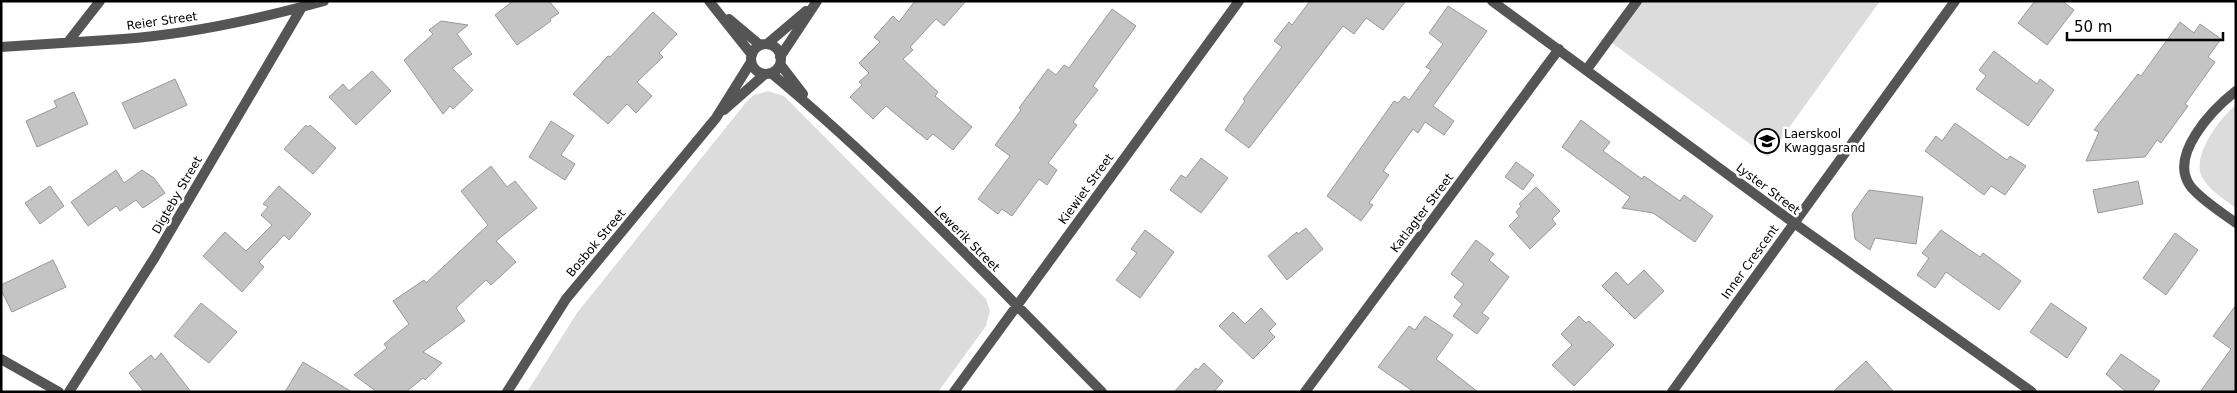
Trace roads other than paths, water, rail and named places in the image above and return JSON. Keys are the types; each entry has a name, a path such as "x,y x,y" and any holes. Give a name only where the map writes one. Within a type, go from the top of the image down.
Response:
{"street":[{"path":"68,42 100,1"},
{"name":"Reier Street","path":"1,47 124,39 184,32 302,8 324,1"},
{"name":"Kiewiet Street","path":"954,392 1239,1"},
{"name":"Lyster Street","path":"1492,1 1794,223 2032,392"},
{"path":"1587,69 1638,1"},
{"name":"Inner Crescent","path":"1672,392 1955,1"},
{"path":"711,3 751,58 756,70 768,74 780,60 816,3"},
{"path":"711,3 764,45 774,47 780,60"},
{"path":"751,58 764,45 816,3"},
{"name":"Digteby Street","path":"69,392 155,257 302,8"},
{"name":"Katlagter Street","path":"1305,392 1559,49"},
{"name":"Bosbok Street","path":"507,392 566,298 716,118 751,58"},
{"name":"Lewerik Street","path":"780,60 812,107"},
{"name":"Lewerik Street","path":"768,74 812,107 889,178 1102,392"},
{"name":"Bosbok Street","path":"716,118 768,74"},
{"path":"2236,91 2208,116 2195,135 2185,156 2185,176 2190,186 2202,198 2236,223"},
{"path":"1,359 59,392"}],"place":[{"name":"Laerskool Kwaggasrand","path":"1767,141"}]}
